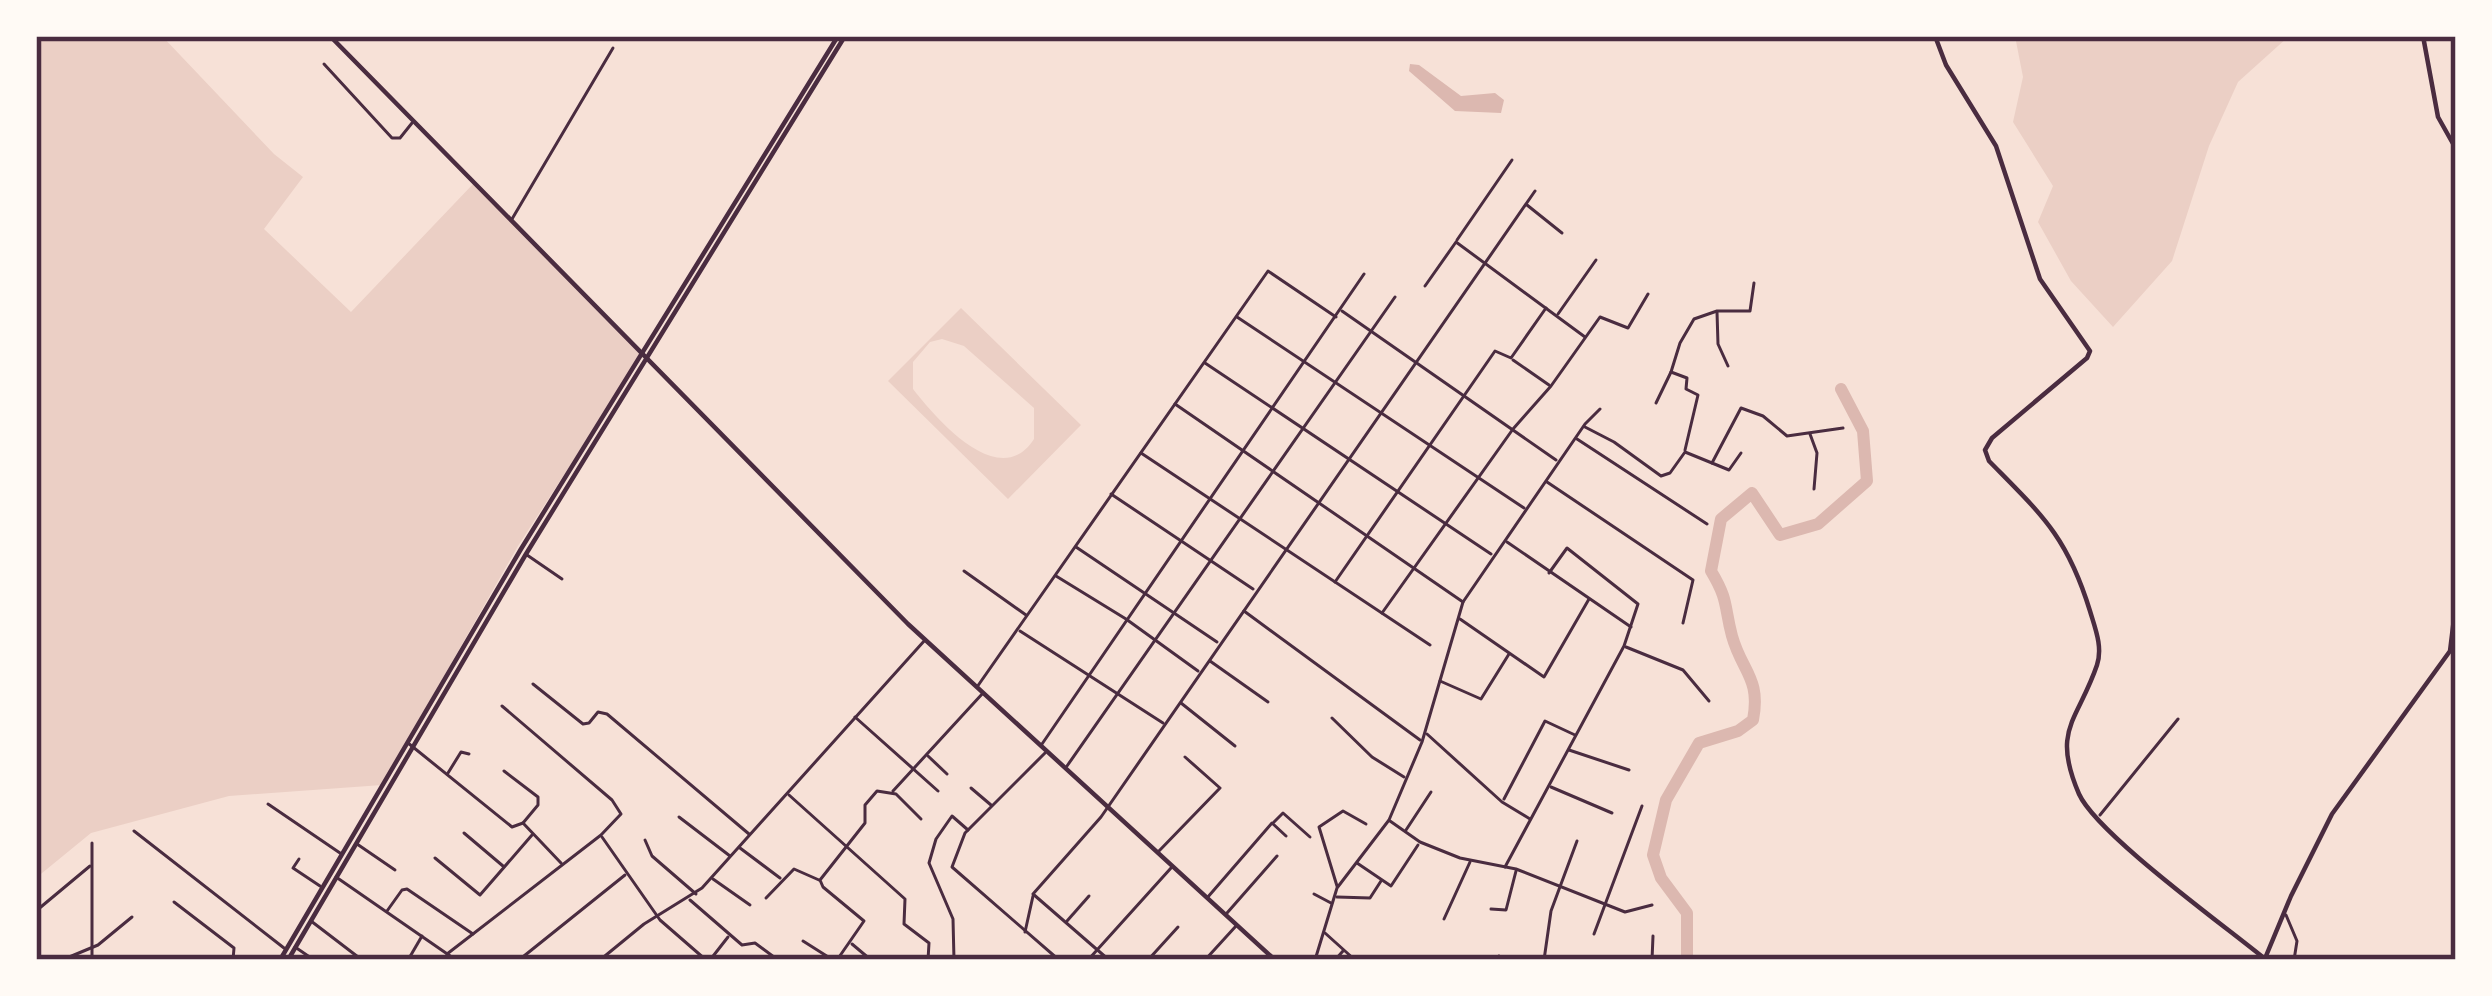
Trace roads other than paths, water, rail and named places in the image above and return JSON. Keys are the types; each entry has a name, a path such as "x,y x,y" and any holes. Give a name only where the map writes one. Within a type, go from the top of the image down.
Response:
{"street":[{"path":"331,36 926,640 1275,960"},
{"path":"284,960 322,887 356,843 521,549 842,36"},
{"path":"1935,36 1946,65 1996,146 2040,279 2090,351 1992,438 1985,450 1989,461 2048,521 2075,562 2097,633 2097,664 2070,718 2066,748 2078,791 2096,819 2264,959 2332,814 2453,652 2456,602"},
{"path":"2423,36 2438,117 2456,149"},
{"path":"511,220 613,48"},
{"path":"324,64 394,140 413,122"},
{"path":"1425,286 1512,160"},
{"path":"1025,932 1034,894 1108,806 1535,191"},
{"path":"1526,204 1562,233"},
{"path":"1456,242 1586,337"},
{"path":"1557,315 1596,260"},
{"path":"892,793 980,690 1110,493 1268,271 1336,317"},
{"path":"1059,960 952,867 968,830 1044,748 1126,620 1364,274"},
{"path":"1656,403 1692,321 1717,310 1750,310 1754,283"},
{"path":"1382,613 1513,429 1602,316 1628,328 1648,294"},
{"path":"1066,767 1395,297"},
{"path":"1510,358 1546,308"},
{"path":"1341,310 1558,462"},
{"path":"1717,310 1718,344 1728,366"},
{"path":"1236,316 1526,510"},
{"path":"1335,582 1496,350 1551,386"},
{"path":"284,960 310,921 341,854 644,356"},
{"path":"1203,362 1495,556"},
{"path":"1584,425 1661,476 1670,473 1685,452 1699,395 1686,389 1687,378 1671,372"},
{"path":"1174,403 1463,602"},
{"path":"1712,463 1741,408 1763,416 1784,435 1843,428"},
{"path":"1316,960 1337,888 1389,820 1422,742 1463,602 1584,425 1600,409"},
{"path":"1809,433 1817,453 1814,489"},
{"path":"1576,438 1707,524"},
{"path":"1139,452 1430,645"},
{"path":"1685,452 1728,471 1741,453"},
{"path":"1546,481 1693,580 1683,623"},
{"path":"1110,493 1256,591"},
{"path":"1505,541 1631,627"},
{"path":"1075,546 1220,643"},
{"path":"1505,867 1624,646 1637,601 1567,548 1550,573"},
{"path":"526,554 562,579"},
{"path":"964,571 1028,616"},
{"path":"1054,575 1200,672"},
{"path":"1459,617 1546,676 1589,599"},
{"path":"1243,610 1422,742"},
{"path":"1018,630 1164,724"},
{"path":"600,960 658,915 696,894 926,640"},
{"path":"1624,646 1683,670 1708,701"},
{"path":"1440,681 1481,699 1510,653"},
{"path":"1208,660 1268,702"},
{"path":"533,684 583,724 598,712 607,714 750,835"},
{"path":"1180,701 1235,746"},
{"path":"447,954 619,818 619,807 502,706"},
{"path":"855,717 938,791"},
{"path":"1332,718 1372,757 1406,778"},
{"path":"2096,819 2178,719"},
{"path":"1502,802 1546,720 1577,736"},
{"path":"1425,733 1502,802 1532,820"},
{"path":"410,745 512,827 523,824 540,801 504,771"},
{"path":"1569,750 1629,770"},
{"path":"447,774 461,752 470,754"},
{"path":"927,754 947,774"},
{"path":"1158,852 1220,788 1185,757"},
{"path":"1550,787 1612,813"},
{"path":"971,788 993,806"},
{"path":"820,880 865,824 865,805 877,791 892,793 921,819"},
{"path":"1405,832 1431,792"},
{"path":"788,794 905,898 904,925 929,943 928,960"},
{"path":"277,809 283,802"},
{"path":"268,803 341,854"},
{"path":"1594,934 1642,806"},
{"path":"1337,888 1318,826 1343,811 1366,824"},
{"path":"1207,898 1283,813 1310,837"},
{"path":"954,960 953,919 929,862 936,839 952,816 968,830"},
{"path":"679,817 731,857"},
{"path":"1389,820 1420,842 1516,869 1628,913 1652,905"},
{"path":"1272,823 1286,836"},
{"path":"523,824 562,864"},
{"path":"134,831 286,949"},
{"path":"464,833 504,867"},
{"path":"435,858 480,895 532,836"},
{"path":"601,836 658,915 708,960 729,935"},
{"path":"646,840 652,856 696,894"},
{"path":"1544,960 1550,910 1576,841"},
{"path":"1355,862 1391,886 1420,842"},
{"path":"92,843 92,960"},
{"path":"356,843 395,870"},
{"path":"739,848 782,879"},
{"path":"1226,915 1277,856"},
{"path":"299,859 293,868 322,887"},
{"path":"1444,919 1471,860"},
{"path":"36,911 90,866"},
{"path":"1088,960 1173,866"},
{"path":"766,898 794,868 820,880 864,921 835,960 803,941"},
{"path":"1491,909 1506,910 1516,869"},
{"path":"519,960 627,874"},
{"path":"333,875 456,960"},
{"path":"712,878 750,905"},
{"path":"1335,896 1370,898 1382,881"},
{"path":"386,912 401,890 407,890 474,934"},
{"path":"1034,894 1109,960"},
{"path":"1314,894 1333,904"},
{"path":"1066,922 1089,896"},
{"path":"688,899 745,947 753,943 778,960"},
{"path":"174,902 234,948 233,960"},
{"path":"2285,914 2297,941 2294,960"},
{"path":"62,960 91,948 132,917"},
{"path":"310,921 362,960"},
{"path":"1205,960 1236,925"},
{"path":"1148,960 1178,927"},
{"path":"1324,932 1355,960"},
{"path":"408,960 422,936"},
{"path":"1652,960 1653,936"},
{"path":"850,943 871,960"},
{"path":"295,947 314,960"},
{"path":"1335,960 1344,950"}],"waterway":[{"path":"1687,960 1687,913 1661,878 1653,855 1666,800 1699,743 1738,731 1753,720 1755,706 1753,684 1711,571 1721,519 1752,493 1780,535 1818,524 1867,481 1863,431 1841,389"}]}
